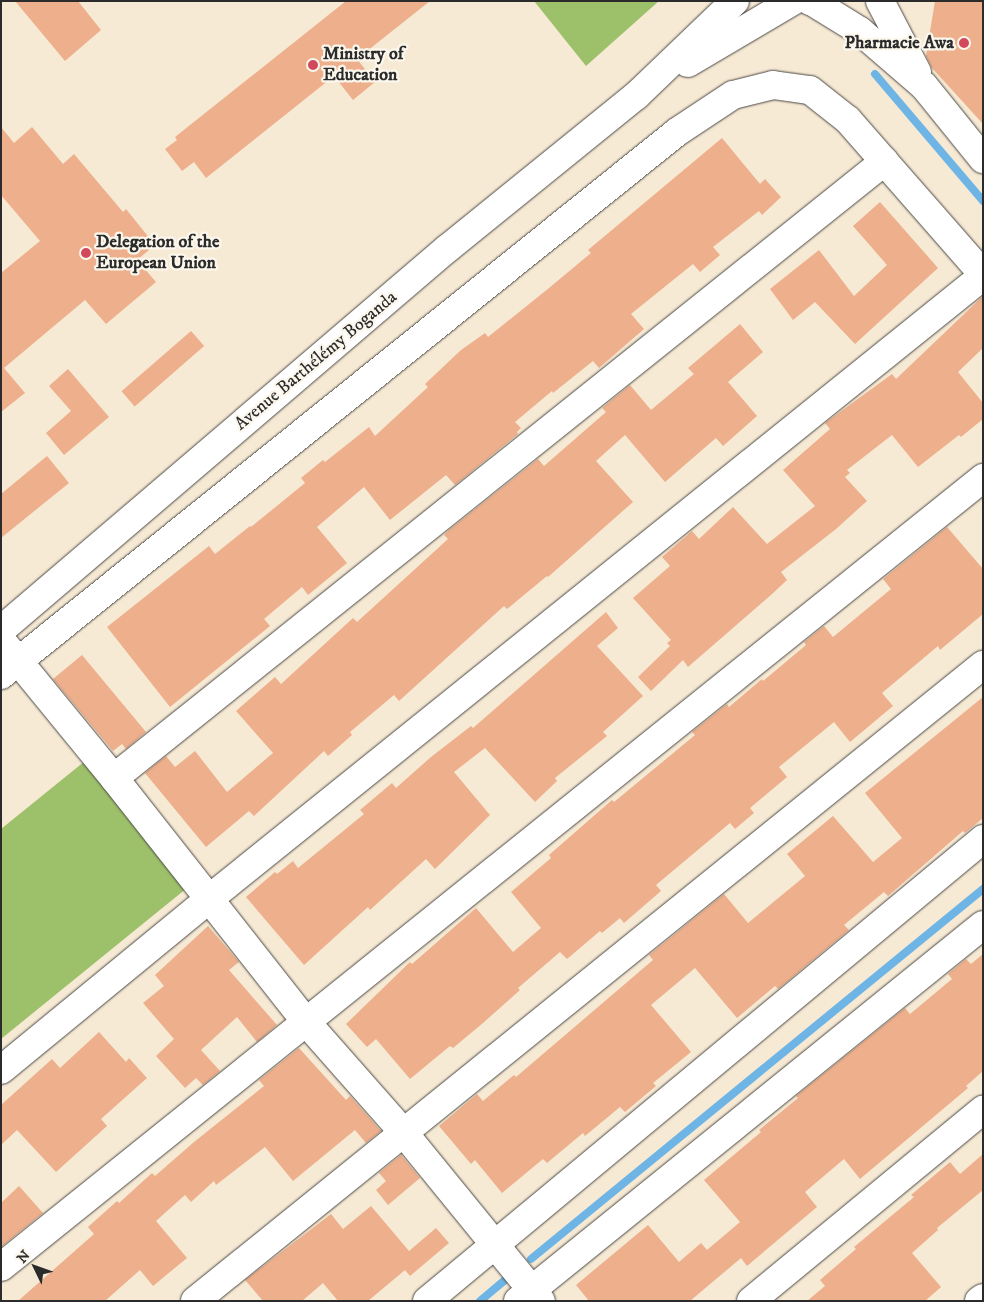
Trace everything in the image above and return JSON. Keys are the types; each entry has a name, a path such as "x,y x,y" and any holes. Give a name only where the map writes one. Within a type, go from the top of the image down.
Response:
{"street":[{"name":"Avenue Barthélémy Boganda","path":"1,630 448,248 636,96 735,1"},
{"name":"Avenue Barthélémy Boganda","path":"636,96 742,30 793,1"},
{"path":"813,1 860,31 924,86 983,159"},
{"path":"880,1 924,86"},
{"path":"1,1070 209,899 983,275 848,120 810,90 774,85 734,95 677,132 10,668"},
{"path":"114,778 885,161"},
{"path":"1,1267 983,478"},
{"path":"1,640 10,668 114,778 307,1023 403,1132 495,1246 530,1297 983,925"},
{"path":"195,1301 983,665"},
{"path":"428,1301 983,839"},
{"path":"751,1301 983,1110"},
{"path":"979,1301 983,1298"}],"green space":[{"path":"534,1 659,1 586,66"},
{"path":"85,761 187,888 1,1039 1,829"}],"building":[{"path":"15,1 78,1 101,30 65,61"},
{"path":"346,1 430,1 357,59 375,82 353,100 334,76 206,178 194,162 182,171 165,149 177,140 175,137"},
{"path":"935,1 983,1 983,124 932,68 926,56"},
{"name":"Delegation of the European Union","path":"1,127 14,143 32,127 63,164 74,154 123,212 126,209 155,245 137,260 156,282 106,324 85,300 4,368 25,393 1,412 1,273 40,241 1,195"},
{"path":"722,138 760,184 765,179 781,197 762,215 759,211 713,247 720,255 700,272 693,264 631,314 644,329 599,368 593,361 553,393 552,391 515,422 521,428 517,432 518,434 455,485 446,475 390,520 364,487 317,527 347,563 308,595 302,587 264,619 270,626 170,707 107,627 209,546 215,554 251,527 305,483 301,478 323,460 325,462 369,427 375,436 428,387 425,384 461,350 485,333 488,337 549,288 591,253 588,250"},
{"path":"880,202 938,268 855,344 815,302 793,320 770,289 819,250 854,296 887,265 853,226"},
{"path":"983,296 983,348 958,372 983,403 983,419 918,467 892,435 847,470 850,473 845,477 867,501 836,529 781,572 787,580 771,595 688,667 683,660 651,691 638,677 670,646 667,643 671,640 633,598 670,566 662,557 692,531 699,539 733,507 767,544 815,506 783,470 830,429 825,423 892,374 896,379"},
{"path":"740,324 763,352 728,382 757,416 723,446 716,438 665,482 625,435 596,461 633,502 548,577 507,609 504,606 399,701 394,695 350,732 352,735 328,756 324,751 254,816 249,811 206,847 145,773 166,756 175,767 195,751 227,792 273,753 236,711 275,677 281,684 353,618 357,622 448,539 444,535 449,530 538,459 544,466 606,412 602,408 630,385 651,410 694,374 688,368"},
{"path":"191,331 204,346 135,406 122,391"},
{"path":"68,369 109,417 64,455 46,433 71,411 49,386"},
{"path":"47,456 69,483 1,538 1,494"},
{"path":"947,527 983,569 983,614 940,650 938,646 882,693 893,706 850,742 834,722 779,767 787,777 750,808 754,813 735,829 730,823 656,885 661,891 624,923 620,918 602,933 600,931 567,959 560,952 518,988 520,990 483,1023 453,1048 450,1046 410,1079 376,1039 367,1047 346,1024 410,962 412,964 476,908 513,952 541,928 511,892 551,858 549,855 612,800 614,802 695,735 692,732 727,704 729,707 762,679 763,681 806,645 804,642 824,626 833,637 891,589 883,579"},
{"path":"606,612 618,628 597,646 643,696 603,732 607,736 555,778 557,781 535,802 485,748 454,772 490,815 435,869 426,859 370,910 368,907 304,965 246,897 275,872 277,874 293,861 298,868 364,814 360,810 392,783 396,788 431,757 471,726 473,728"},
{"path":"82,655 146,732 126,749 122,744 113,751 53,679"},
{"path":"983,697 983,818 965,833 963,831 888,896 884,892 844,925 849,930 778,989 775,986 737,1018 695,968 651,1005 691,1052 653,1083 656,1086 625,1112 620,1107 585,1136 583,1133 547,1163 543,1159 502,1193 475,1160 471,1164 439,1126 477,1094 483,1101 514,1075 516,1077 653,960 649,955 724,894 748,923 805,876 787,854 833,816 873,862 902,838 865,793"},
{"path":"208,926 239,962 229,970 277,1025 257,1042 237,1017 201,1050 220,1071 203,1085 196,1078 185,1088 156,1056 174,1039 143,1003 164,986 155,975"},
{"path":"983,954 983,1071 966,1086 968,1088 860,1179 844,1159 805,1192 817,1207 747,1266 741,1258 690,1301 589,1301 576,1285 648,1225 679,1262 701,1243 707,1250 740,1222 704,1180 761,1132 759,1130 798,1098 796,1096 905,1008 910,1014 952,979 948,974 966,959 971,964"},
{"path":"99,1032 126,1062 129,1058 147,1078 101,1119 107,1126 56,1172 17,1130 1,1145 1,1105 52,1059 60,1068"},
{"path":"299,1048 346,1100 350,1096 381,1131 366,1143 355,1130 293,1181 265,1147 216,1185 214,1181 191,1202 185,1195 156,1221 187,1258 153,1286 140,1270 105,1301 18,1301 94,1234 88,1227 117,1201 119,1203 152,1173 155,1176 264,1086 259,1080"},
{"path":"983,1154 983,1190 937,1228 938,1230 912,1253 941,1287 925,1301 807,1301 825,1286 820,1280 856,1249 854,1247 914,1197 911,1195 950,1162 960,1174"},
{"path":"401,1155 420,1178 388,1205 376,1190 386,1181 379,1173"},
{"path":"19,1186 43,1213 1,1247 1,1203"},
{"path":"371,1206 409,1251 436,1228 449,1243 410,1276 405,1270 368,1301 338,1301 323,1283 302,1301 263,1301 245,1280 331,1214 343,1229"}],"waterway":[{"path":"875,74 983,201"},
{"path":"531,1259 983,889"},
{"path":"480,1301 506,1279"}],"place":[{"name":"Pharmacie Awa","path":"964,43"},
{"name":"Ministry of Education","path":"313,65"},
{"name":"Delegation of the European Union","path":"86,253"}]}
